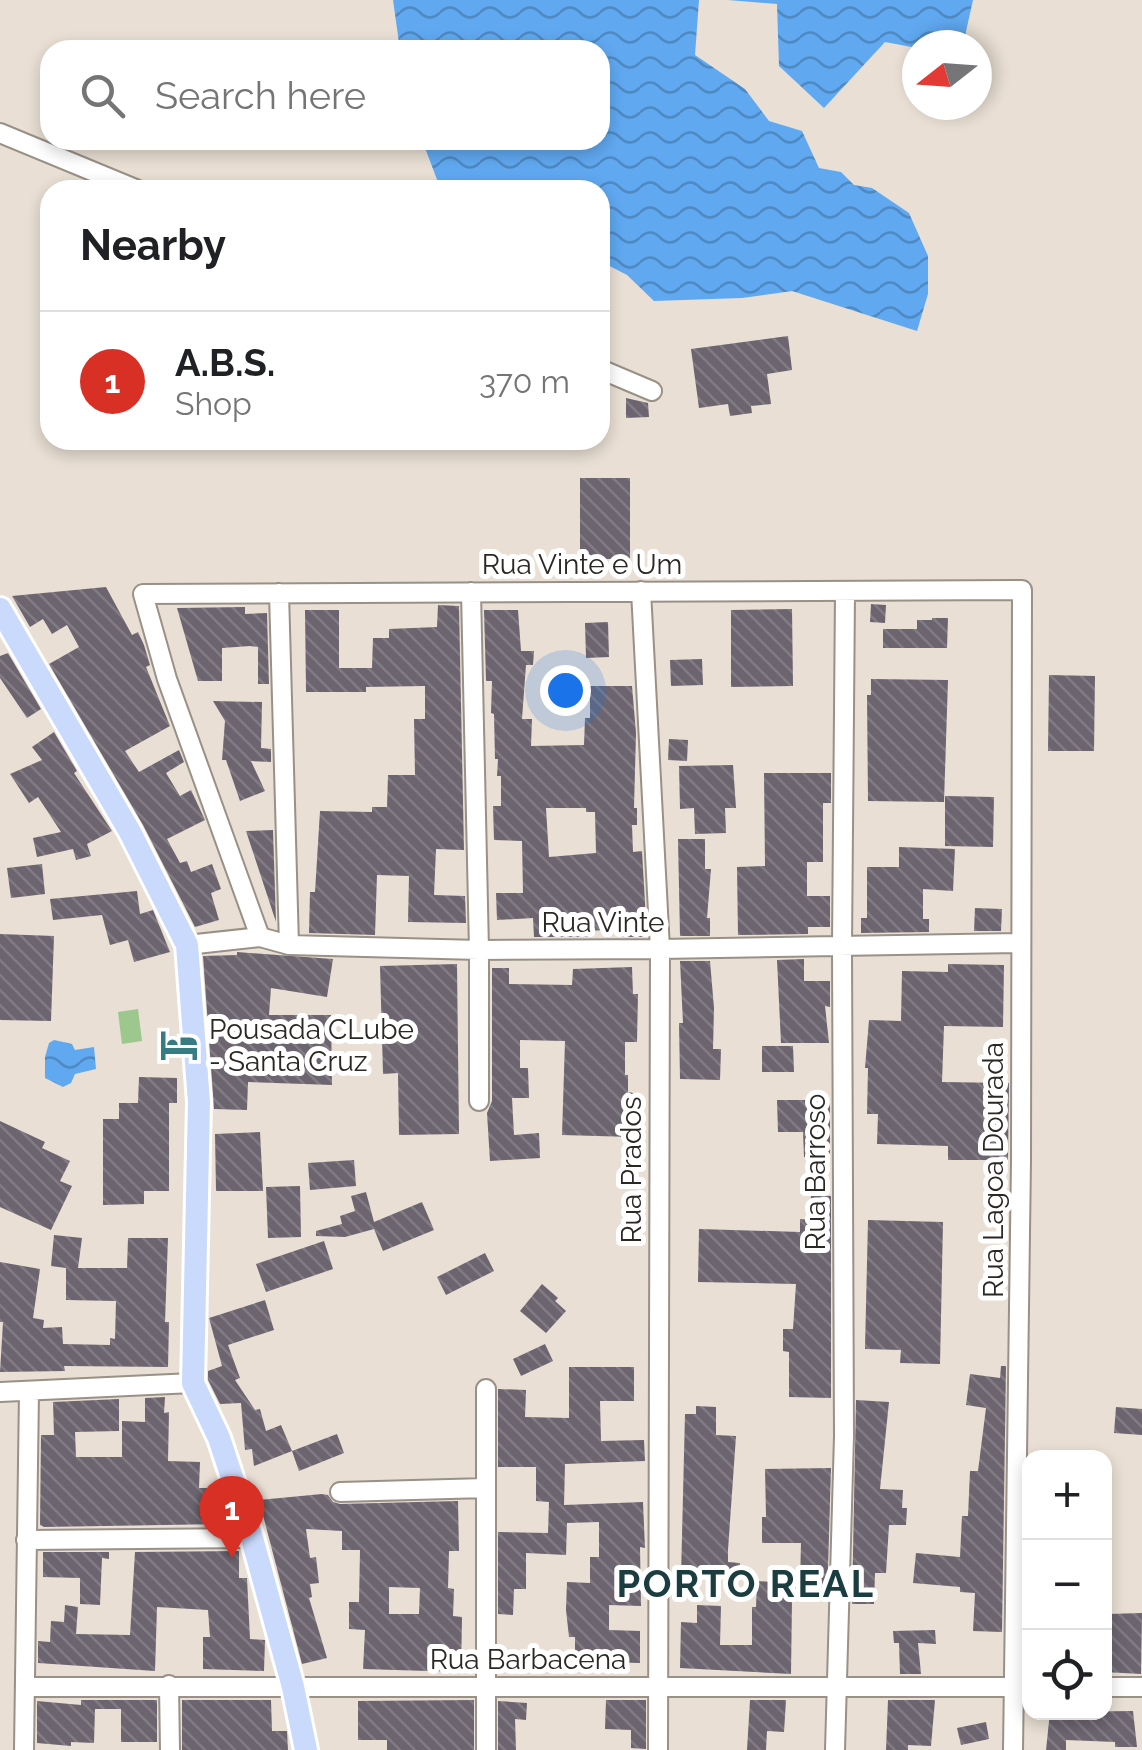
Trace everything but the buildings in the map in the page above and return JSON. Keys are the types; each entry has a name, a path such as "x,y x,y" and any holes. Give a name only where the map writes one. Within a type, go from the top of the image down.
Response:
{"main road":[{"path":"0,609 130,832 187,945 199,1102 193,1383 219,1438 252,1538 306,1750"}],"street":[{"path":"0,133 40,150"},
{"path":"41,150 114,180"},
{"path":"610,373 652,391"},
{"name":"Rua Vinte e Um","path":"260,937 167,679 143,594 642,591 845,594 1022,590"},
{"name":"Rua Lagoa Dourada","path":"1022,590 1022,1630"},
{"name":"Rua Prados","path":"642,591 660,949 658,1750"},
{"path":"471,592 480,950 479,1101"},
{"path":"279,594 289,945"},
{"name":"Rua Barroso","path":"835,1750 844,1436 845,594"},
{"name":"Rua Vinte","path":"187,945 260,937 289,945 480,950 1021,943"},
{"path":"0,1393 193,1383"},
{"path":"486,1390 486,1750"},
{"path":"24,1750 29,1392"},
{"path":"340,1492 486,1488"},
{"path":"26,1540 252,1538"},
{"path":"170,1685 170,1750"},
{"name":"Rua Barbacena","path":"26,1687 1022,1687"},
{"name":"Rua Lagoa Dourada","path":"1013,1750 1022,1687"},
{"path":"1112,1687 1142,1687"}],"green space":[{"path":"138,1009 142,1041 122,1044 118,1012"}],"water":[{"path":"393,0 699,0 695,55 745,89 769,121 802,131 819,168 841,172 854,185 872,188 909,213 928,256 928,294 917,331 792,291 742,298 654,301 627,275 610,266 610,180 437,180 426,150 610,150 610,40 399,40"},
{"path":"728,0 973,0 966,30 902,30 902,45 885,42 824,108 779,66 777,4"},
{"path":"54,1040 72,1044 75,1050 94,1047 96,1069 75,1074 71,1083 63,1087 45,1078 45,1057 49,1043"}],"place":[{"name":"Pousada CLube - Santa Cruz","path":"179,1045"},
{"name":"A.B.S.","path":"232,1558"}],"district":[{"name":"PORTO REAL","path":"746,1584"}]}
